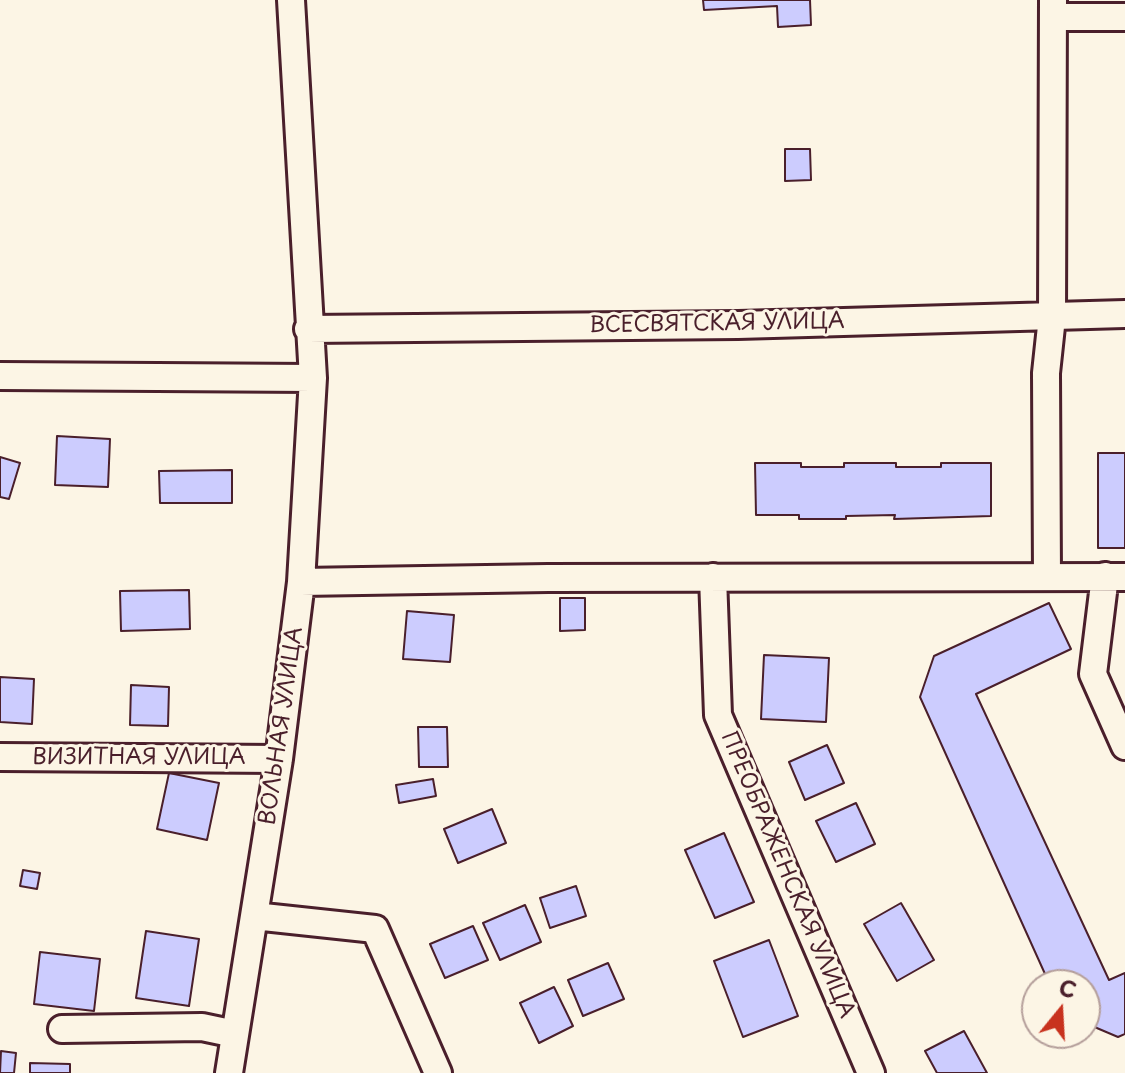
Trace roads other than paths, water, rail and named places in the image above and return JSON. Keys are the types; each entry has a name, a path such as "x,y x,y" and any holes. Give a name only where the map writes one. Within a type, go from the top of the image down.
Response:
{"street":[{"name":"ВОЛЬНАЯ УЛИЦА","path":"229,1073 279,759 301,582 313,378 291,0"},
{"path":"1047,577 1046,373 1052,317 1053,9 1125,17"},
{"name":"ВСЕСВЯТСКАЯ УЛИЦА","path":"308,329 738,325 1125,314"},
{"path":"0,376 313,378"},
{"path":"301,582 713,577 1115,577 1093,674 1125,746"},
{"name":"ПРЕОБРАЖЕНСКАЯ УЛИЦА","path":"713,577 718,715 871,1073"},
{"name":"ВИЗИТНАЯ УЛИЦА","path":"0,757 279,759"},
{"path":"254,916 375,929 438,1073"},
{"path":"62,1029 202,1027 235,1034"}]}
